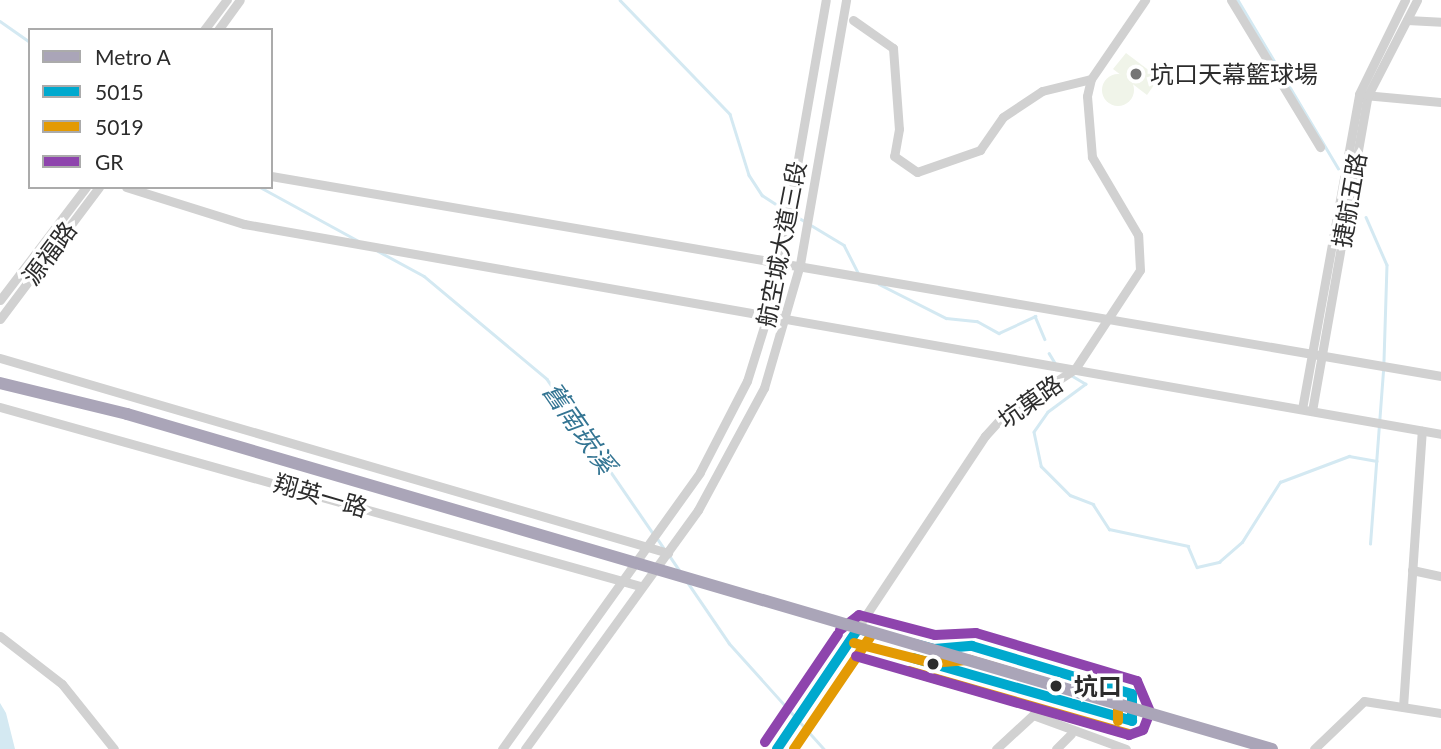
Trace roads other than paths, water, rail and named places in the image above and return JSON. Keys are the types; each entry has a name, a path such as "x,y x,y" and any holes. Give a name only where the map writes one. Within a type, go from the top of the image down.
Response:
{"street":[{"path":"206,28 227,0"},
{"path":"219,28 240,0"},
{"name":"航空城大道三段","path":"502,749 648,548 723,429 769,316 826,0"},
{"name":"航空城大道三段","path":"525,749 640,586 668,553 743,434 788,319 846,0"},
{"path":"853,20 893,48 899,129 894,156 917,172 980,150 1003,117 1042,91 1091,79 1145,0"},
{"path":"1231,0 1320,147"},
{"name":"捷航五路","path":"1307,410 1364,95 1405,0"},
{"name":"捷航五路","path":"1364,95 1417,0"},
{"path":"1407,20 1441,22"},
{"name":"坑菓路","path":"777,749 985,436 1003,416 1075,369 1110,320 1140,270 1143,253 1092,157 1091,79"},
{"path":"1364,95 1441,102"},
{"path":"273,176 800,264 1441,376"},
{"name":"源福路","path":"0,300 84,189"},
{"name":"源福路","path":"0,318 97,189"},
{"path":"132,189 244,224 1441,434"},
{"name":"翔英一路","path":"0,358 668,553"},
{"name":"翔英一路","path":"0,407 621,584 640,586"},
{"path":"1403,707 1422,431"},
{"path":"1412,570 1441,576"},
{"path":"0,636 62,684 114,749"},
{"path":"1314,749 1364,701 1441,713"},
{"path":"996,749 1033,715 1071,734 1126,749"},
{"path":"1056,749 1071,734"}],"water":[{"path":"0,703 6,713 15,749 0,749"}],"waterway":[{"path":"620,0 730,114 749,175 762,195 785,210"},
{"path":"1238,0 1338,168"},
{"name":"舊南崁溪","path":"0,21 28,41"},
{"name":"舊南崁溪","path":"264,189 357,240"},
{"path":"791,213 844,245 858,273"},
{"path":"1366,217 1387,265 1384,363"},
{"name":"舊南崁溪","path":"378,251 424,276 547,379 653,533"},
{"path":"879,284 946,318 977,321 999,333 1035,316 1045,339"},
{"path":"1049,353 1055,363"},
{"path":"1370,544 1383,370"},
{"path":"1071,375 1086,384 1048,412 1034,432 1041,466 1070,495 1093,504 1109,529 1188,546 1197,567 1219,562 1242,542 1280,482 1349,456 1377,461"},
{"name":"舊南崁溪","path":"657,538 665,550"},
{"name":"舊南崁溪","path":"669,555 729,643 824,749"}],"metro line":[{"name":"A","path":"0,383 127,414 1272,749"}],"place":[{"name":"坑口天幕籃球場","path":"1136,74"},
{"name":"坑口","path":"1056,686"}]}
